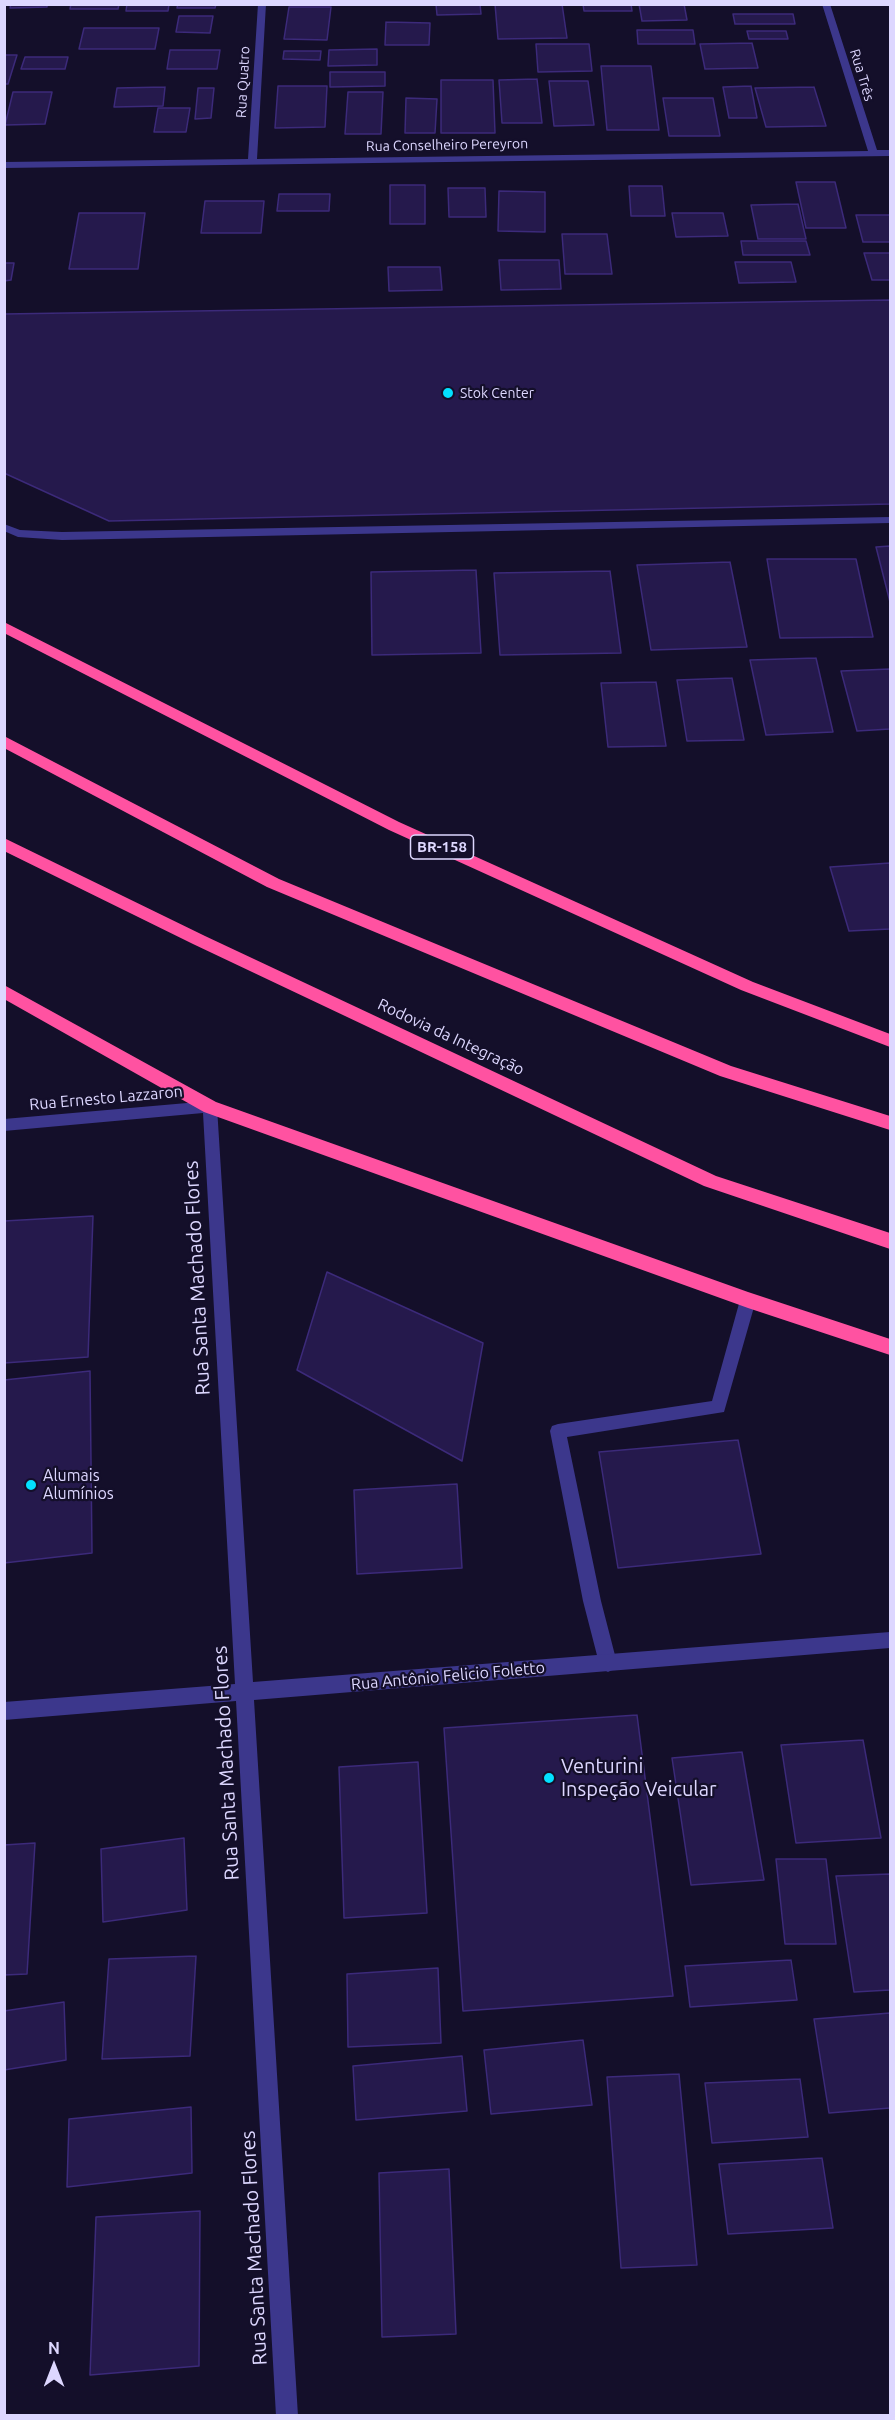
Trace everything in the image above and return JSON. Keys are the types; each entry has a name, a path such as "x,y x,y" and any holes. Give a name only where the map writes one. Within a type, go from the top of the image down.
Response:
{"highway":[{"name":"BR-158","path":"4,627 394,826 747,986 891,1041"},
{"path":"4,741 273,883 726,1071 891,1123"},
{"name":"Rodovia da Integração","path":"4,844 199,940 710,1181 891,1241"},
{"path":"4,991 210,1107 748,1300 891,1347"}],"street":[{"name":"Rua Quatro","path":"252,161 262,4"},
{"name":"Rua Três","path":"826,4 873,153"},
{"name":"Rua Conselheiro Pereyron","path":"4,165 891,153"},
{"path":"4,527 18,533 62,536 891,520"},
{"name":"Rua Ernesto Lazzaron","path":"4,1125 210,1107"},
{"name":"Rua Santa Machado Flores","path":"210,1107 287,2415"},
{"path":"608,1663 558,1431 718,1407 748,1300"},
{"name":"Rua Antônio Felicio Foletto","path":"4,1711 891,1640"}],"building":[{"path":"11,4 47,4 47,7 10,8"},
{"path":"71,4 119,4 118,9 70,9"},
{"path":"127,4 169,4 168,11 126,11"},
{"path":"178,4 216,4 215,8 177,8"},
{"path":"436,4 480,4 481,14 437,15"},
{"path":"495,4 562,4 567,38 498,39"},
{"path":"583,4 631,4 632,11 584,11"},
{"path":"639,4 684,4 687,20 642,21"},
{"path":"289,7 331,7 327,40 284,39"},
{"path":"733,14 793,14 795,24 735,24"},
{"path":"179,16 213,16 210,33 176,32"},
{"path":"386,22 430,23 429,45 385,45"},
{"path":"84,28 159,28 155,49 79,49"},
{"path":"637,30 693,30 695,44 638,44"},
{"path":"747,31 786,31 788,39 749,39"},
{"path":"752,43 758,68 705,69 700,44"},
{"path":"536,44 589,44 592,71 538,72"},
{"path":"377,49 377,65 328,66 329,50"},
{"path":"170,50 220,50 217,69 167,69"},
{"path":"284,51 321,51 320,60 283,59"},
{"path":"4,55 17,55 8,84 4,84"},
{"path":"25,57 68,57 65,69 21,69"},
{"path":"601,66 651,66 659,130 607,130"},
{"path":"330,72 385,72 385,86 330,87"},
{"path":"537,79 542,123 502,123 499,80"},
{"path":"441,80 493,80 495,133 441,133"},
{"path":"549,81 588,81 594,125 554,126"},
{"path":"278,86 327,86 325,127 275,128"},
{"path":"751,86 757,118 729,118 723,87"},
{"path":"165,87 163,106 114,107 117,88"},
{"path":"814,87 826,126 766,127 755,88"},
{"path":"198,88 214,88 211,118 195,119"},
{"path":"13,92 52,92 45,124 5,125"},
{"path":"348,92 383,92 381,134 345,134"},
{"path":"406,98 437,99 435,133 405,133"},
{"path":"663,98 713,98 720,136 669,136"},
{"path":"158,108 190,108 186,132 154,132"},
{"path":"796,182 835,182 846,228 806,228"},
{"path":"390,185 425,185 425,224 390,224"},
{"path":"629,186 662,186 665,216 631,216"},
{"path":"448,188 485,188 486,217 449,217"},
{"path":"499,191 545,192 545,232 498,231"},
{"path":"279,194 330,194 329,211 277,211"},
{"path":"205,201 264,201 261,233 201,233"},
{"path":"798,204 806,239 758,239 751,205"},
{"path":"79,213 145,213 138,269 69,269"},
{"path":"672,213 723,213 728,236 676,237"},
{"path":"856,215 890,215 890,242 863,242"},
{"path":"562,234 607,234 612,274 565,274"},
{"path":"741,241 806,241 810,255 743,255"},
{"path":"864,253 890,253 890,280 872,280"},
{"path":"499,260 559,260 561,289 501,290"},
{"path":"735,262 791,262 796,282 739,283"},
{"path":"4,263 14,263 11,280 4,281"},
{"path":"388,267 440,267 442,290 389,291"},
{"name":"Stok Center","path":"890,300 890,504 109,521 4,473 4,314"},
{"path":"890,546 890,602 876,547"},
{"path":"767,559 856,559 873,637 780,638"},
{"path":"730,562 747,647 651,650 637,565"},
{"path":"476,570 481,653 372,655 371,572"},
{"path":"610,571 621,653 500,655 494,573"},
{"path":"816,658 833,732 766,735 750,660"},
{"path":"890,669 890,729 857,731 841,671"},
{"path":"732,678 744,740 687,741 677,680"},
{"path":"656,682 666,746 608,747 601,683"},
{"path":"890,863 890,929 849,931 830,867"},
{"path":"93,1216 88,1357 4,1363 4,1221"},
{"path":"327,1272 483,1343 462,1461 297,1370"},
{"path":"90,1371 92,1553 4,1563 4,1380"},
{"path":"738,1440 761,1554 618,1568 599,1452"},
{"path":"457,1484 462,1568 357,1574 354,1490"},
{"path":"637,1715 673,1996 463,2011 444,1728"},
{"path":"863,1740 881,1838 796,1843 781,1745"},
{"path":"742,1752 764,1880 691,1885 672,1758"},
{"path":"418,1762 427,1913 344,1918 339,1767"},
{"path":"184,1838 187,1910 103,1922 101,1849"},
{"path":"35,1843 27,1974 4,1975 4,1845"},
{"path":"776,1859 826,1859 836,1944 785,1944"},
{"path":"890,1874 890,1990 854,1992 836,1876"},
{"path":"196,1956 190,2056 102,2059 109,1959"},
{"path":"791,1960 797,2000 690,2007 685,1966"},
{"path":"438,1968 441,2043 348,2047 347,1974"},
{"path":"64,2002 66,2060 4,2070 4,2011"},
{"path":"890,2013 890,2108 829,2113 814,2019"},
{"path":"583,2040 592,2105 491,2114 484,2050"},
{"path":"462,2056 467,2111 356,2120 353,2066"},
{"path":"679,2074 697,2265 621,2268 607,2077"},
{"path":"800,2079 808,2137 712,2143 705,2083"},
{"path":"191,2107 192,2173 67,2187 69,2119"},
{"path":"822,2158 833,2228 728,2234 719,2164"},
{"path":"449,2169 456,2334 382,2337 379,2173"},
{"path":"200,2211 199,2366 90,2375 96,2217"}],"place":[{"name":"Stok Center","path":"448,393"},
{"name":"Alumais Alumínios","path":"31,1485"},
{"name":"Venturini Inspeção Veicular","path":"549,1778"}]}
